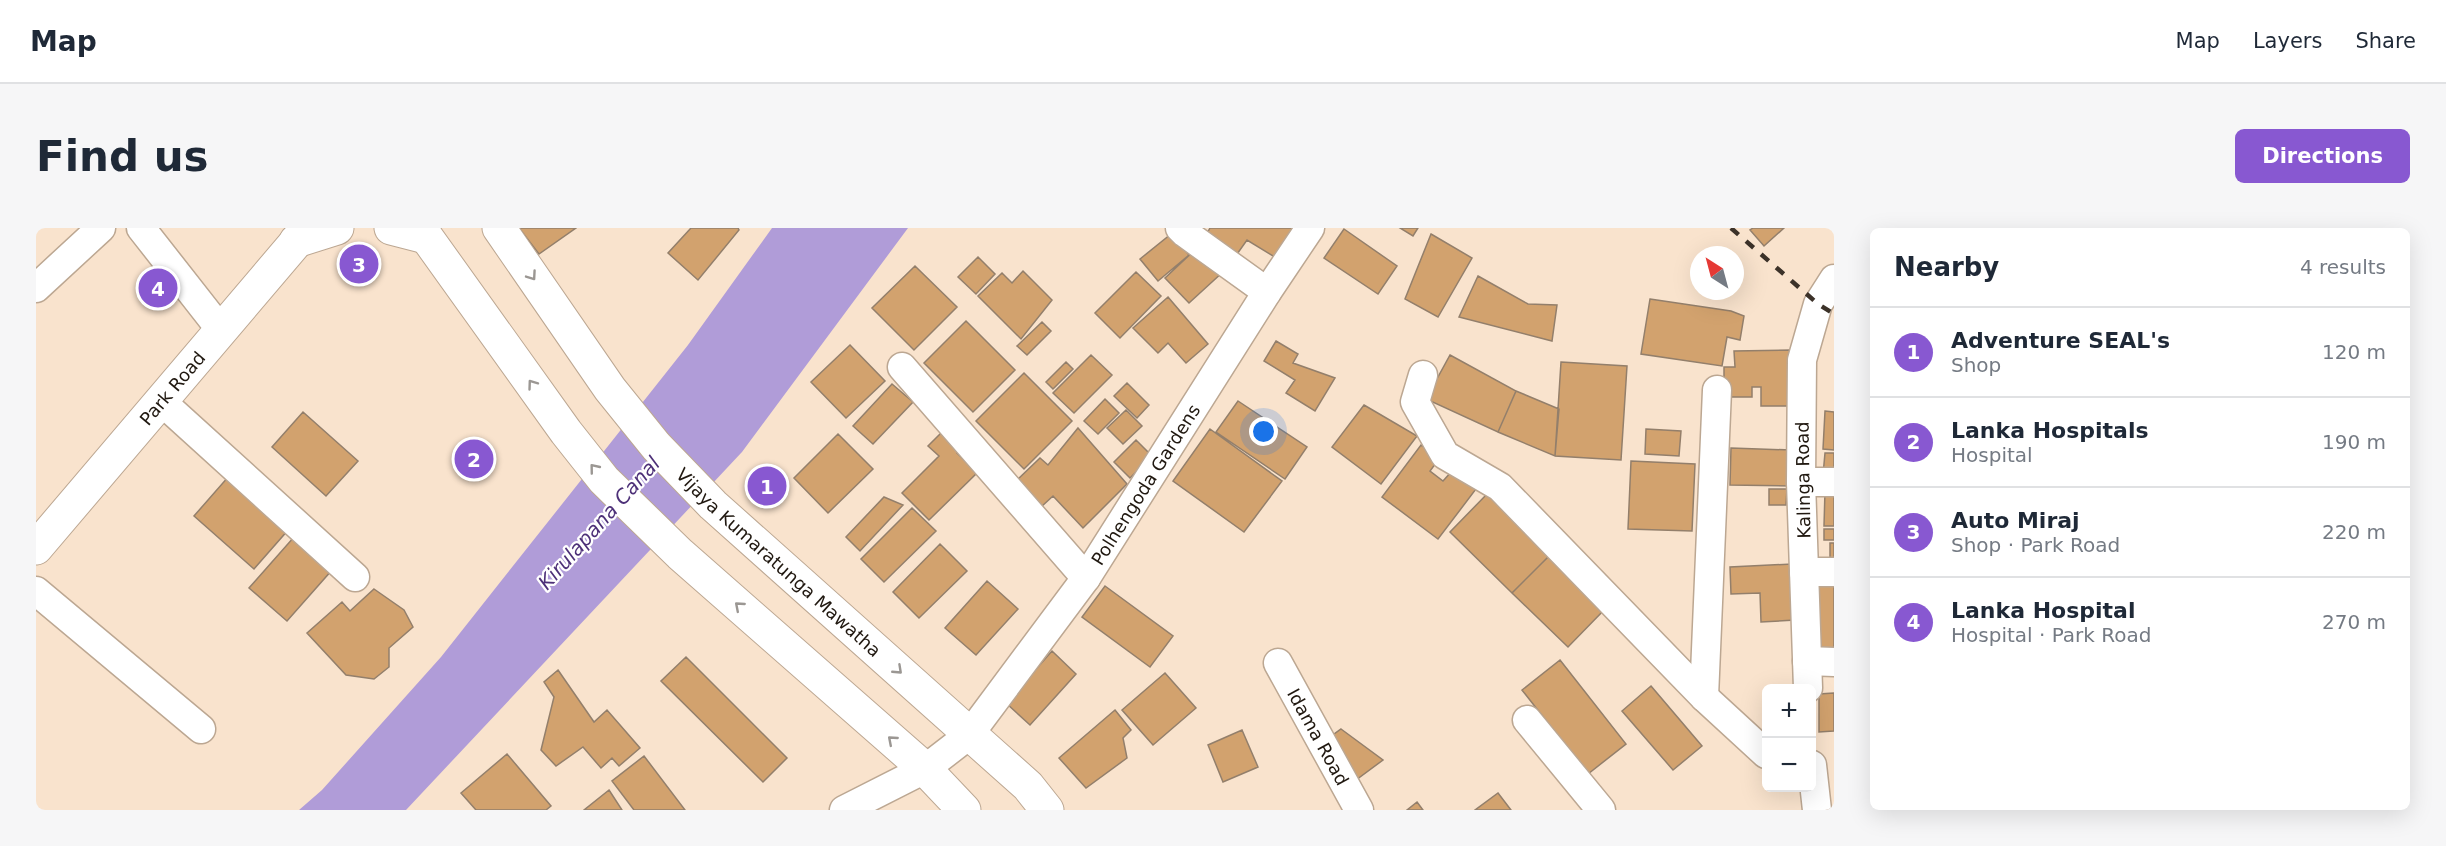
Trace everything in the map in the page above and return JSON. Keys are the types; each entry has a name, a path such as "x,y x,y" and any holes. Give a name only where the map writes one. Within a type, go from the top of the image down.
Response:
{"main road":[{"path":"301,232 337,228"},
{"path":"392,228 423,232 566,432 604,480 680,554 925,769 964,810"},
{"name":"Vijaya Kumaratunga Mawatha","path":"499,228 610,389 656,446 713,505 1028,786 1047,810"},
{"name":"Park Road","path":"36,548 301,232"}],"street":[{"path":"36,288 100,228"},
{"path":"141,228 221,330"},
{"path":"1180,228 1267,292"},
{"name":"Polhengoda Gardens","path":"844,810 925,769 969,735 1086,578 1310,228"},
{"name":"Kalinga Road","path":"1817,670 1804,572 1801,482 1802,360 1818,304 1834,279"},
{"path":"902,368 1086,578"},
{"path":"1423,375 1415,402 1445,454 1500,487 1704,697 1762,749"},
{"path":"1704,697 1717,390"},
{"path":"160,401 355,577"},
{"path":"1801,482 1834,482"},
{"path":"1804,572 1834,572"},
{"path":"36,591 201,729"},
{"name":"Idama Road","path":"1278,663 1359,810"},
{"path":"1527,720 1601,810"},
{"path":"1816,759 1834,759"}],"water":[{"name":"Kirulapana Canal","path":"772,228 908,228 742,452 406,810 299,810 322,790 441,657 688,345"}],"building":[{"path":"519,228 576,228 539,254"},
{"path":"691,228 738,228 739,230 698,280 668,253"},
{"path":"1210,228 1297,228 1278,259 1247,240 1235,257 1205,237"},
{"path":"1400,228 1418,228 1413,236"},
{"path":"1753,228 1784,228 1764,246 1750,230"},
{"path":"1344,229 1397,266 1378,294 1324,258"},
{"path":"1171,234 1189,255 1158,281 1140,259"},
{"path":"1431,234 1472,258 1438,317 1405,299"},
{"path":"1200,245 1224,271 1189,303 1165,278"},
{"path":"978,257 995,274 976,294 958,277"},
{"path":"915,266 957,307 914,350 872,308"},
{"path":"1023,271 1052,300 1021,339 978,296 1002,273 1012,283"},
{"path":"1136,272 1161,296 1120,338 1095,313"},
{"path":"1478,276 1528,304 1557,305 1552,341 1459,317"},
{"path":"1168,297 1208,344 1186,363 1168,343 1158,353 1133,328"},
{"path":"1650,299 1731,311 1744,316 1740,340 1727,337 1722,366 1641,354"},
{"path":"966,321 1015,370 973,412 924,363"},
{"path":"1042,322 1051,331 1027,355 1017,346"},
{"path":"1276,341 1298,354 1293,363 1335,378 1315,411 1286,393 1295,380 1264,361"},
{"path":"850,345 885,381 846,418 811,382"},
{"path":"1790,350 1791,406 1761,406 1761,387 1752,387 1752,397 1724,397 1724,367 1735,367 1734,351"},
{"path":"1091,355 1112,375 1074,413 1053,393"},
{"path":"1450,355 1516,391 1498,432 1426,399"},
{"path":"1066,362 1073,369 1053,389 1046,382"},
{"path":"1561,362 1627,366 1621,460 1555,456"},
{"path":"1024,373 1072,421 1024,469 976,421"},
{"path":"1127,383 1149,405 1137,418 1114,396"},
{"path":"892,384 913,402 873,444 853,426"},
{"path":"1516,391 1559,409 1555,456 1498,432"},
{"path":"1105,399 1119,413 1098,434 1084,421"},
{"path":"1238,401 1307,447 1285,479 1216,432"},
{"path":"1364,405 1417,436 1381,484 1332,447"},
{"path":"1126,410 1142,426 1123,444 1107,428"},
{"path":"1825,411 1834,412 1834,450 1823,449"},
{"path":"303,412 358,461 326,496 272,447"},
{"path":"948,426 966,444 957,453 977,473 929,520 902,493 939,456 928,446"},
{"path":"1078,428 1127,484 1083,528 1053,496 1041,507 1015,482 1040,458 1048,465"},
{"path":"1210,429 1282,481 1244,532 1173,481"},
{"path":"1646,429 1681,431 1679,456 1645,454"},
{"path":"838,434 873,469 828,513 794,478"},
{"path":"1136,440 1152,456 1130,478 1114,462"},
{"path":"1421,445 1439,459 1430,471 1443,481 1452,471 1476,489 1438,539 1382,497"},
{"path":"1731,448 1791,450 1790,486 1730,485"},
{"path":"1825,453 1834,453 1834,475 1823,475"},
{"path":"1631,461 1695,464 1692,531 1628,529"},
{"path":"229,476 289,529 254,569 194,516"},
{"path":"1769,489 1787,489 1786,505 1769,505"},
{"path":"1825,491 1834,491 1834,526 1824,526"},
{"path":"1487,494 1550,555 1512,593 1450,532"},
{"path":"884,497 903,505 860,551 846,537"},
{"path":"912,508 936,531 884,582 861,559"},
{"path":"1824,529 1834,529 1834,540 1824,540"},
{"path":"294,537 332,570 287,621 249,588"},
{"path":"1830,543 1834,543 1834,565 1830,565"},
{"path":"940,544 967,571 919,618 893,592"},
{"path":"1550,555 1605,609 1568,647 1512,593"},
{"path":"1792,564 1795,620 1761,622 1760,593 1731,594 1730,567"},
{"path":"1812,580 1834,580 1834,656 1812,656"},
{"path":"987,581 1018,609 976,655 945,628"},
{"path":"1105,586 1173,636 1150,667 1082,617"},
{"path":"374,589 404,610 413,627 389,648 389,667 374,679 346,675 307,633 342,602 350,611"},
{"path":"1052,651 1076,674 1030,725 1006,703"},
{"path":"686,657 787,758 763,782 661,681"},
{"path":"1560,660 1626,744 1588,774 1522,690"},
{"path":"558,670 594,722 607,710 640,748 619,766 612,758 601,768 583,747 556,766 541,750 554,697 544,682"},
{"path":"1165,673 1196,708 1153,745 1122,710"},
{"path":"1651,686 1702,746 1673,770 1622,711"},
{"path":"1834,693 1834,731 1819,732 1819,694"},
{"path":"1115,710 1131,730 1123,738 1127,758 1086,788 1059,758"},
{"path":"1341,729 1383,760 1356,780 1326,740"},
{"path":"1242,730 1258,767 1223,782 1208,745"},
{"path":"507,754 551,806 546,810 476,810 461,793"},
{"path":"644,756 685,810 634,810 612,781"},
{"path":"609,790 622,810 584,810"},
{"path":"1498,793 1511,810 1475,810"},
{"path":"1417,802 1423,810 1407,810"}],"railway":[{"path":"1731,228 1818,304 1834,314"}],"place":[{"name":"Auto Miraj","path":"359,264"},
{"name":"Lanka Hospital","path":"158,288"},
{"name":"Lanka Hospitals","path":"474,459"},
{"name":"Adventure SEAL's","path":"767,486"}]}
